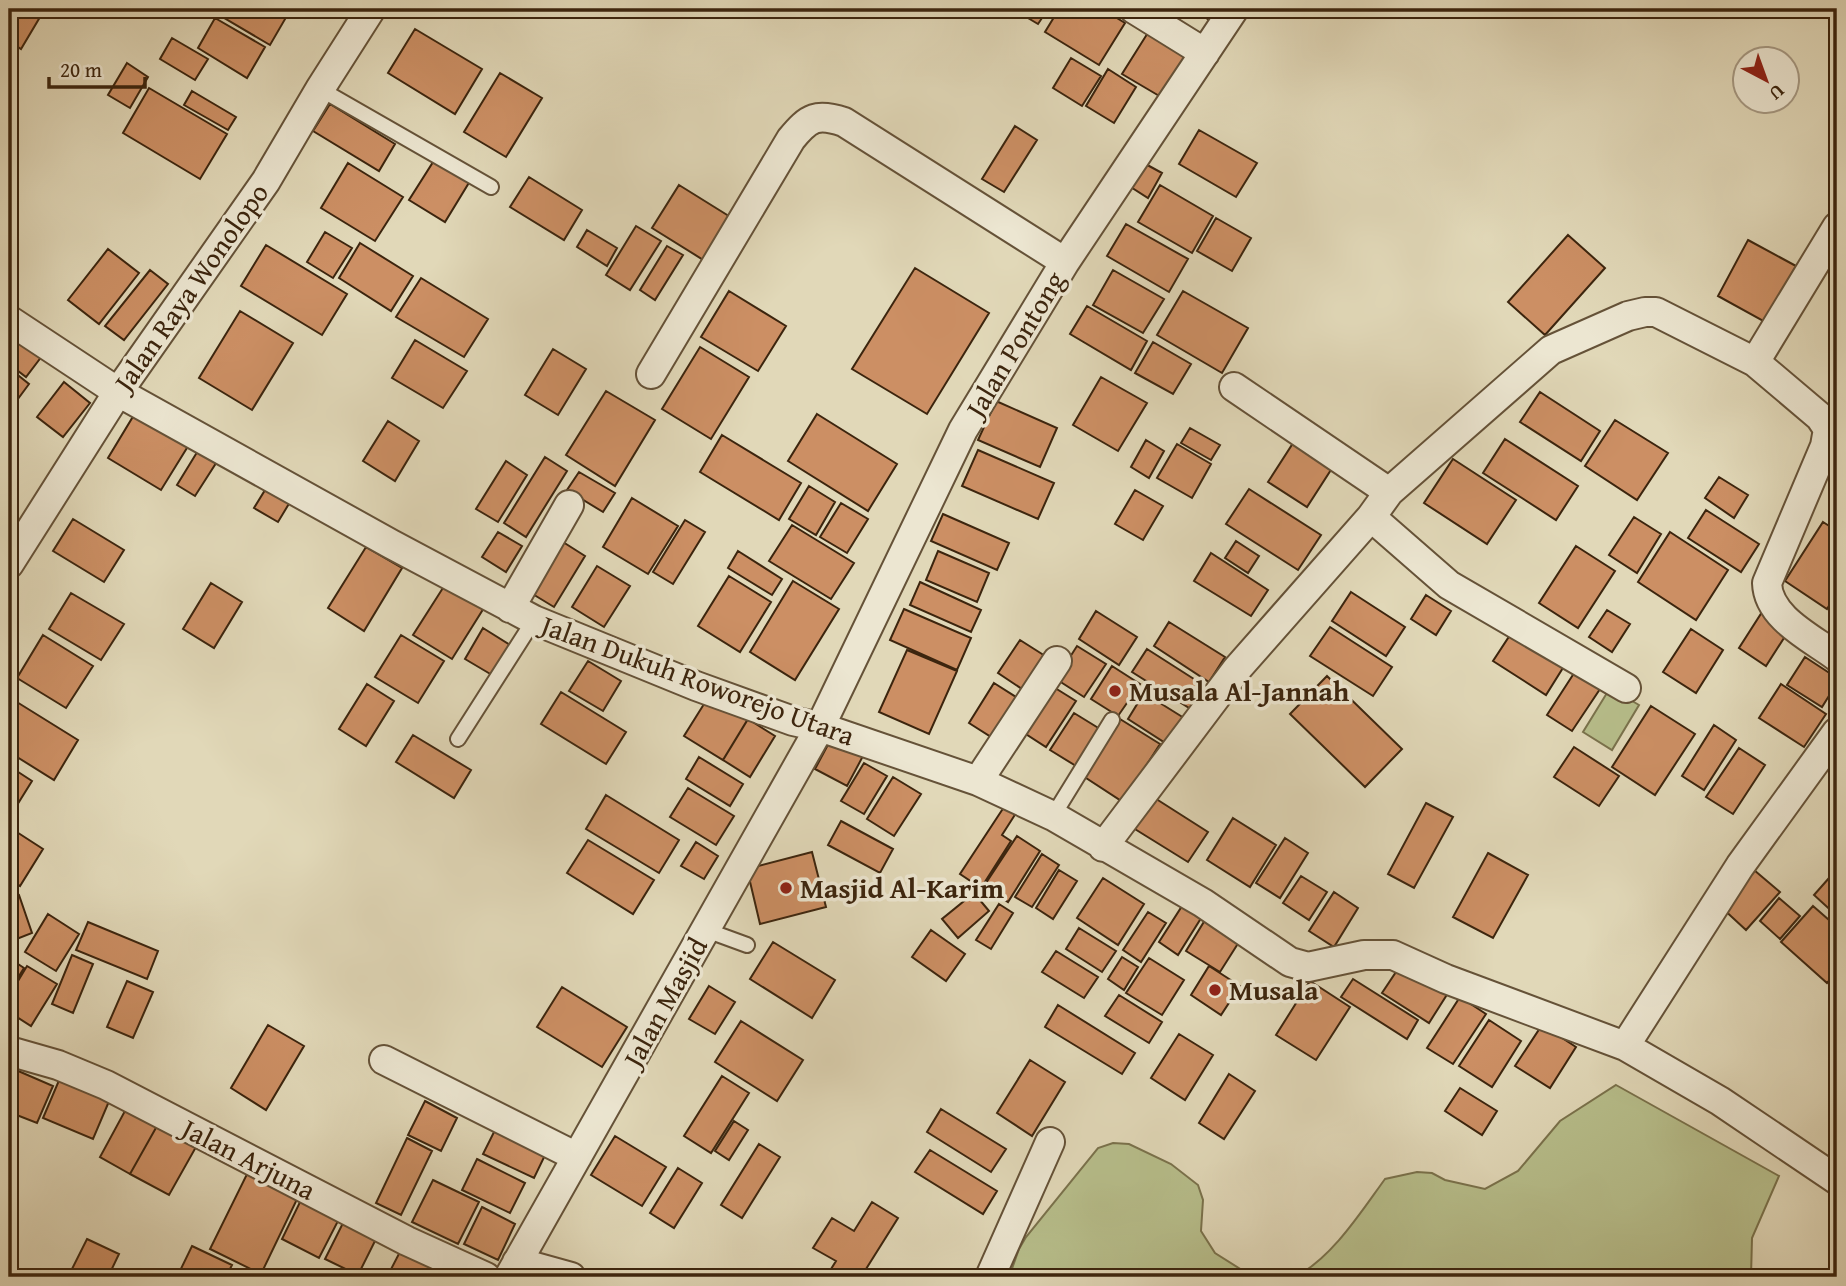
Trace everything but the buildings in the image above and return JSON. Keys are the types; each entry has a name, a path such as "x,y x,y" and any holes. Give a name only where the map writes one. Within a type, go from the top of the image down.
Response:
{"street":[{"name":"Jalan Raya Wonolopo","path":"9,564 118,392 266,181 371,9"},
{"path":"1134,9 1205,53"},
{"name":"Jalan Pontong","path":"820,727 963,430 1065,262 1234,9"},
{"path":"651,374 791,139 801,126 814,117 828,116 844,121 1065,262"},
{"path":"1755,362 1837,227"},
{"path":"1103,847 1237,669 1371,517 1389,492 1551,351 1628,316 1656,312 1755,362 1820,416 1833,432 1767,583 1767,596 1785,620 1837,657"},
{"name":"Jalan Dukuh Roworejo Utara","path":"9,320 118,392 379,538 522,614 696,686 793,721 820,727 978,781 1053,816 1203,903 1290,962 1308,967 1364,955 1393,955 1446,979 1625,1046 1720,1101 1837,1180"},
{"path":"1234,387 1389,492"},
{"path":"522,614 569,505"},
{"path":"1371,517 1449,585 1626,688"},
{"path":"978,781 1057,660"},
{"name":"Jalan Masjid","path":"513,1270 820,727"},
{"path":"1625,1046 1740,866 1837,732"},
{"name":"Jalan Arjuna","path":"9,1051 58,1065 106,1085 407,1241 486,1277"},
{"path":"384,1060 577,1157"},
{"path":"990,1277 1050,1142"},
{"path":"513,1270 571,1277"}],"lane":[{"path":"320,89 491,187"},
{"path":"458,740 522,614"},
{"path":"1053,816 1112,720"},
{"path":"706,930 747,945"}],"green space":[{"path":"1610,688 1639,705 1612,750 1583,732"},
{"path":"1616,1085 1779,1176 1752,1238 1751,1277 1295,1277 1309,1269 1333,1246 1356,1220 1385,1179 1417,1172 1432,1173 1445,1180 1485,1189 1518,1171 1560,1121"},
{"path":"1113,1143 1129,1144 1171,1164 1198,1185 1203,1200 1201,1231 1215,1253 1253,1277 1009,1277 1026,1237 1098,1148"}],"place":[{"name":"Musala Al-Jannah","path":"1115,691"},
{"name":"Masjid Al-Karim","path":"786,888"},
{"name":"Musala","path":"1215,990"}]}
